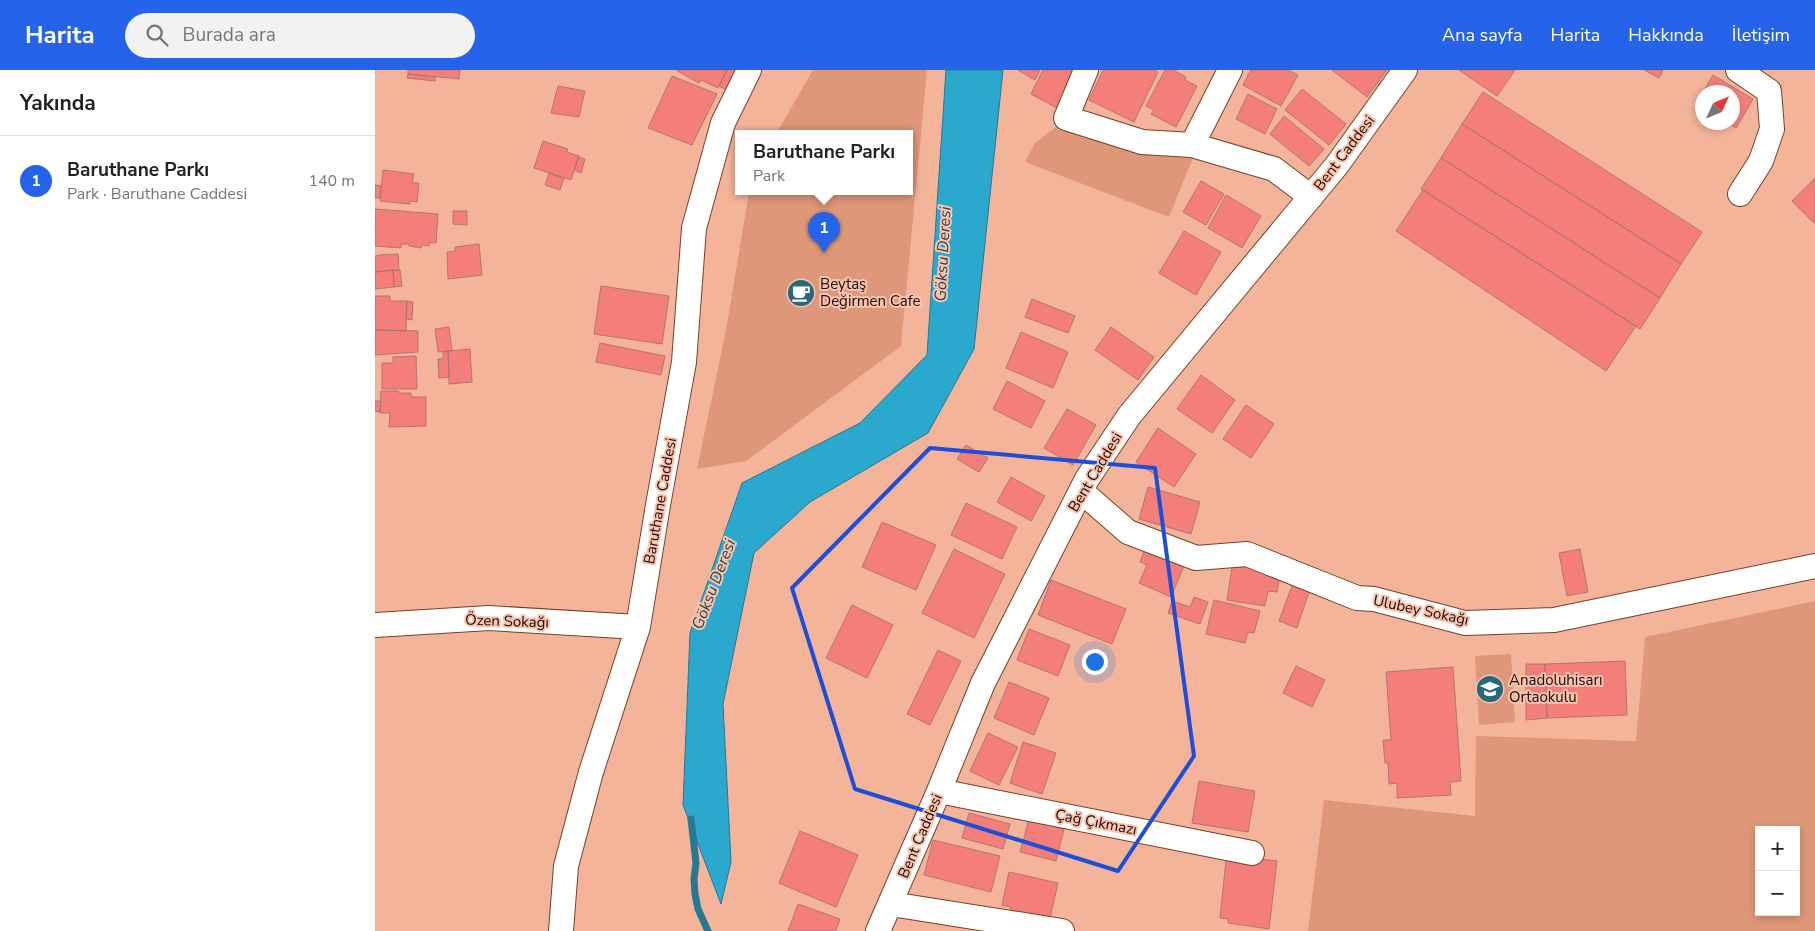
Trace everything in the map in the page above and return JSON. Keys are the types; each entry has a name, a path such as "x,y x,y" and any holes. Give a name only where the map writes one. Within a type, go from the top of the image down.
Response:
{"street":[{"name":"Baruthane Caddesi","path":"561,931 566,866 591,772 639,628 658,505 684,362 694,228 723,123 749,70"},
{"path":"1086,70 1066,118 1143,142 1192,145 1274,169 1311,197"},
{"path":"1192,145 1230,70"},
{"name":"Bent Caddesi","path":"878,931 939,791 983,683 1081,491 1129,416 1337,165 1405,70"},
{"path":"1738,70 1769,91 1772,129 1761,161 1740,194"},
{"name":"Ulubey Sokağı","path":"1081,491 1128,532 1197,558 1247,554 1357,598 1374,599 1465,623 1554,620 1815,566"},
{"name":"Özen Sokağı","path":"375,625 489,618 639,628"},
{"name":"Çağ Çıkmazı","path":"939,791 1252,853"},
{"path":"891,904 1062,931"}],"highlighted area":[{"path":"930,448 1155,468 1194,756 1118,871 855,789 792,588"}],"shaded area":[{"path":"813,70 927,70 901,346 746,461 697,469 726,330 748,195 913,195 913,130 778,130"},
{"path":"1060,124 1194,155 1169,217 1025,162 1035,143"},
{"path":"1815,601 1815,931 1308,931 1324,800 1475,816 1476,736 1636,741 1645,637"},
{"path":"1511,654 1515,722 1479,725 1475,656"}],"water":[{"path":"946,70 1003,70 974,349 928,433 810,502 754,553 723,704 731,862 721,904 683,805 690,633 742,483 860,423 927,355"}],"building":[{"path":"408,70 460,70 459,79 408,74"},
{"path":"676,70 727,70 718,88 701,80 699,83"},
{"path":"727,70 742,70 731,92 719,86"},
{"path":"1018,70 1040,70 1035,80"},
{"path":"1043,70 1079,70 1059,109 1031,94"},
{"path":"1103,70 1155,70 1158,72 1134,122 1089,100"},
{"path":"1165,70 1173,70 1186,77 1185,80 1197,86 1176,127 1151,114 1154,110 1146,106"},
{"path":"1251,70 1288,70 1298,75 1281,106 1243,85"},
{"path":"1332,70 1387,70 1367,97"},
{"path":"1459,70 1515,70 1497,96"},
{"path":"1644,70 1663,70 1659,78"},
{"path":"408,74 435,77 435,81 407,78"},
{"path":"1713,75 1730,85 1707,85"},
{"path":"672,76 717,94 692,145 648,128"},
{"path":"558,86 585,91 579,117 551,113"},
{"path":"1302,89 1346,124 1329,145 1285,110"},
{"path":"1740,91 1753,99 1740,121"},
{"path":"1483,92 1702,232 1681,264 1462,124"},
{"path":"1248,94 1277,109 1265,134 1236,119"},
{"path":"1284,116 1324,149 1309,166 1270,134"},
{"path":"1462,124 1681,264 1660,298 1441,158"},
{"path":"543,141 568,149 567,152 579,156 571,180 534,168"},
{"path":"578,157 585,159 581,173 574,170"},
{"path":"1441,158 1660,298 1640,329 1421,189"},
{"path":"383,170 414,174 412,183 419,183 417,202 410,201 410,204 380,201"},
{"path":"549,173 564,178 560,190 545,185"},
{"path":"1815,178 1815,224 1792,201"},
{"path":"1201,181 1224,194 1206,225 1183,212"},
{"path":"375,185 381,186 380,198 375,198"},
{"path":"1423,190 1636,326 1606,371 1396,231"},
{"path":"1226,195 1261,216 1242,248 1208,228"},
{"path":"375,209 438,214 436,243 429,243 429,246 422,245 421,248 409,246 409,244 401,244 401,248 375,246"},
{"path":"453,211 467,211 467,225 453,224"},
{"path":"1184,231 1221,252 1196,295 1159,273"},
{"path":"479,244 482,275 448,279 447,252 455,251 455,247"},
{"path":"398,254 399,270 375,272 375,256"},
{"path":"393,270 394,287 375,289 375,272"},
{"path":"393,270 400,270 402,286 394,287"},
{"path":"601,286 669,296 662,344 594,334"},
{"path":"375,296 390,296 390,301 407,301 406,331 375,330"},
{"path":"1032,299 1075,316 1068,333 1025,317"},
{"path":"407,301 413,302 412,320 406,319"},
{"path":"449,327 452,351 438,352 435,329"},
{"path":"1111,327 1154,357 1138,380 1095,350"},
{"path":"375,330 418,331 418,352 375,355"},
{"path":"1021,332 1068,352 1053,388 1006,368"},
{"path":"600,343 665,356 661,375 596,362"},
{"path":"470,349 472,382 449,384 448,351"},
{"path":"448,351 449,377 439,378 438,359 443,359 443,352"},
{"path":"416,356 417,389 382,389 382,363 393,363 393,357"},
{"path":"1201,375 1235,400 1212,433 1177,409"},
{"path":"1007,381 1045,401 1031,428 993,409"},
{"path":"381,391 399,391 399,393 411,393 411,397 426,397 426,426 389,427 390,413 380,413"},
{"path":"375,401 381,401 380,412 375,411"},
{"path":"1246,405 1274,424 1251,458 1223,439"},
{"path":"1067,409 1096,425 1073,465 1044,448"},
{"path":"1158,428 1196,454 1174,487 1136,462"},
{"path":"966,445 988,458 979,472 957,459"},
{"path":"1011,477 1045,496 1031,521 997,502"},
{"path":"1148,487 1200,502 1191,534 1139,519"},
{"path":"966,503 1017,527 1002,559 951,535"},
{"path":"882,522 936,545 916,590 862,567"},
{"path":"1146,545 1186,561 1171,597 1139,583 1147,565 1140,562"},
{"path":"954,549 1005,574 974,638 922,613"},
{"path":"1580,549 1588,592 1567,596 1559,553"},
{"path":"1233,561 1281,569 1277,592 1268,591 1265,606 1227,600"},
{"path":"1051,580 1126,609 1112,644 1038,615"},
{"path":"1293,583 1310,589 1297,628 1279,621"},
{"path":"1194,597 1208,602 1200,624 1168,613 1172,601 1190,607"},
{"path":"1214,600 1260,611 1254,633 1248,632 1245,643 1206,634"},
{"path":"852,605 893,625 867,678 826,658"},
{"path":"1029,629 1070,645 1058,676 1017,660"},
{"path":"938,650 961,661 930,725 907,714"},
{"path":"1625,661 1627,715 1547,718 1545,664"},
{"path":"1526,664 1545,664 1547,718 1526,720"},
{"path":"1296,666 1325,680 1312,707 1283,693"},
{"path":"1453,667 1461,781 1450,782 1451,795 1397,798 1397,783 1389,784 1388,763 1385,763 1383,740 1391,740 1386,672"},
{"path":"1009,682 1049,698 1034,735 994,718"},
{"path":"988,733 1018,747 999,785 970,771"},
{"path":"1023,742 1056,753 1042,794 1010,783"},
{"path":"1199,781 1255,791 1248,832 1192,823"},
{"path":"969,813 1010,824 1003,849 962,838"},
{"path":"1029,819 1064,829 1056,861 1020,852"},
{"path":"800,831 858,855 836,907 779,883"},
{"path":"933,840 1000,856 991,892 924,875"},
{"path":"1238,856 1277,861 1269,929 1228,923 1228,919 1220,918 1226,860"},
{"path":"1009,872 1058,883 1050,918 1034,914 1034,918 1010,913 1011,907 1002,905"},
{"path":"798,904 840,919 836,931 788,931"}],"waterway":[{"name":"Göksu Deresi","path":"691,819 696,863 695,894 698,909 708,931"}],"place":[{"name":"Baruthane Parkı","path":"824,253"},
{"name":"Beytaş Değirmen Cafe","path":"801,293"},
{"name":"Anadoluhisarı Ortaokulu","path":"1490,689"}]}
